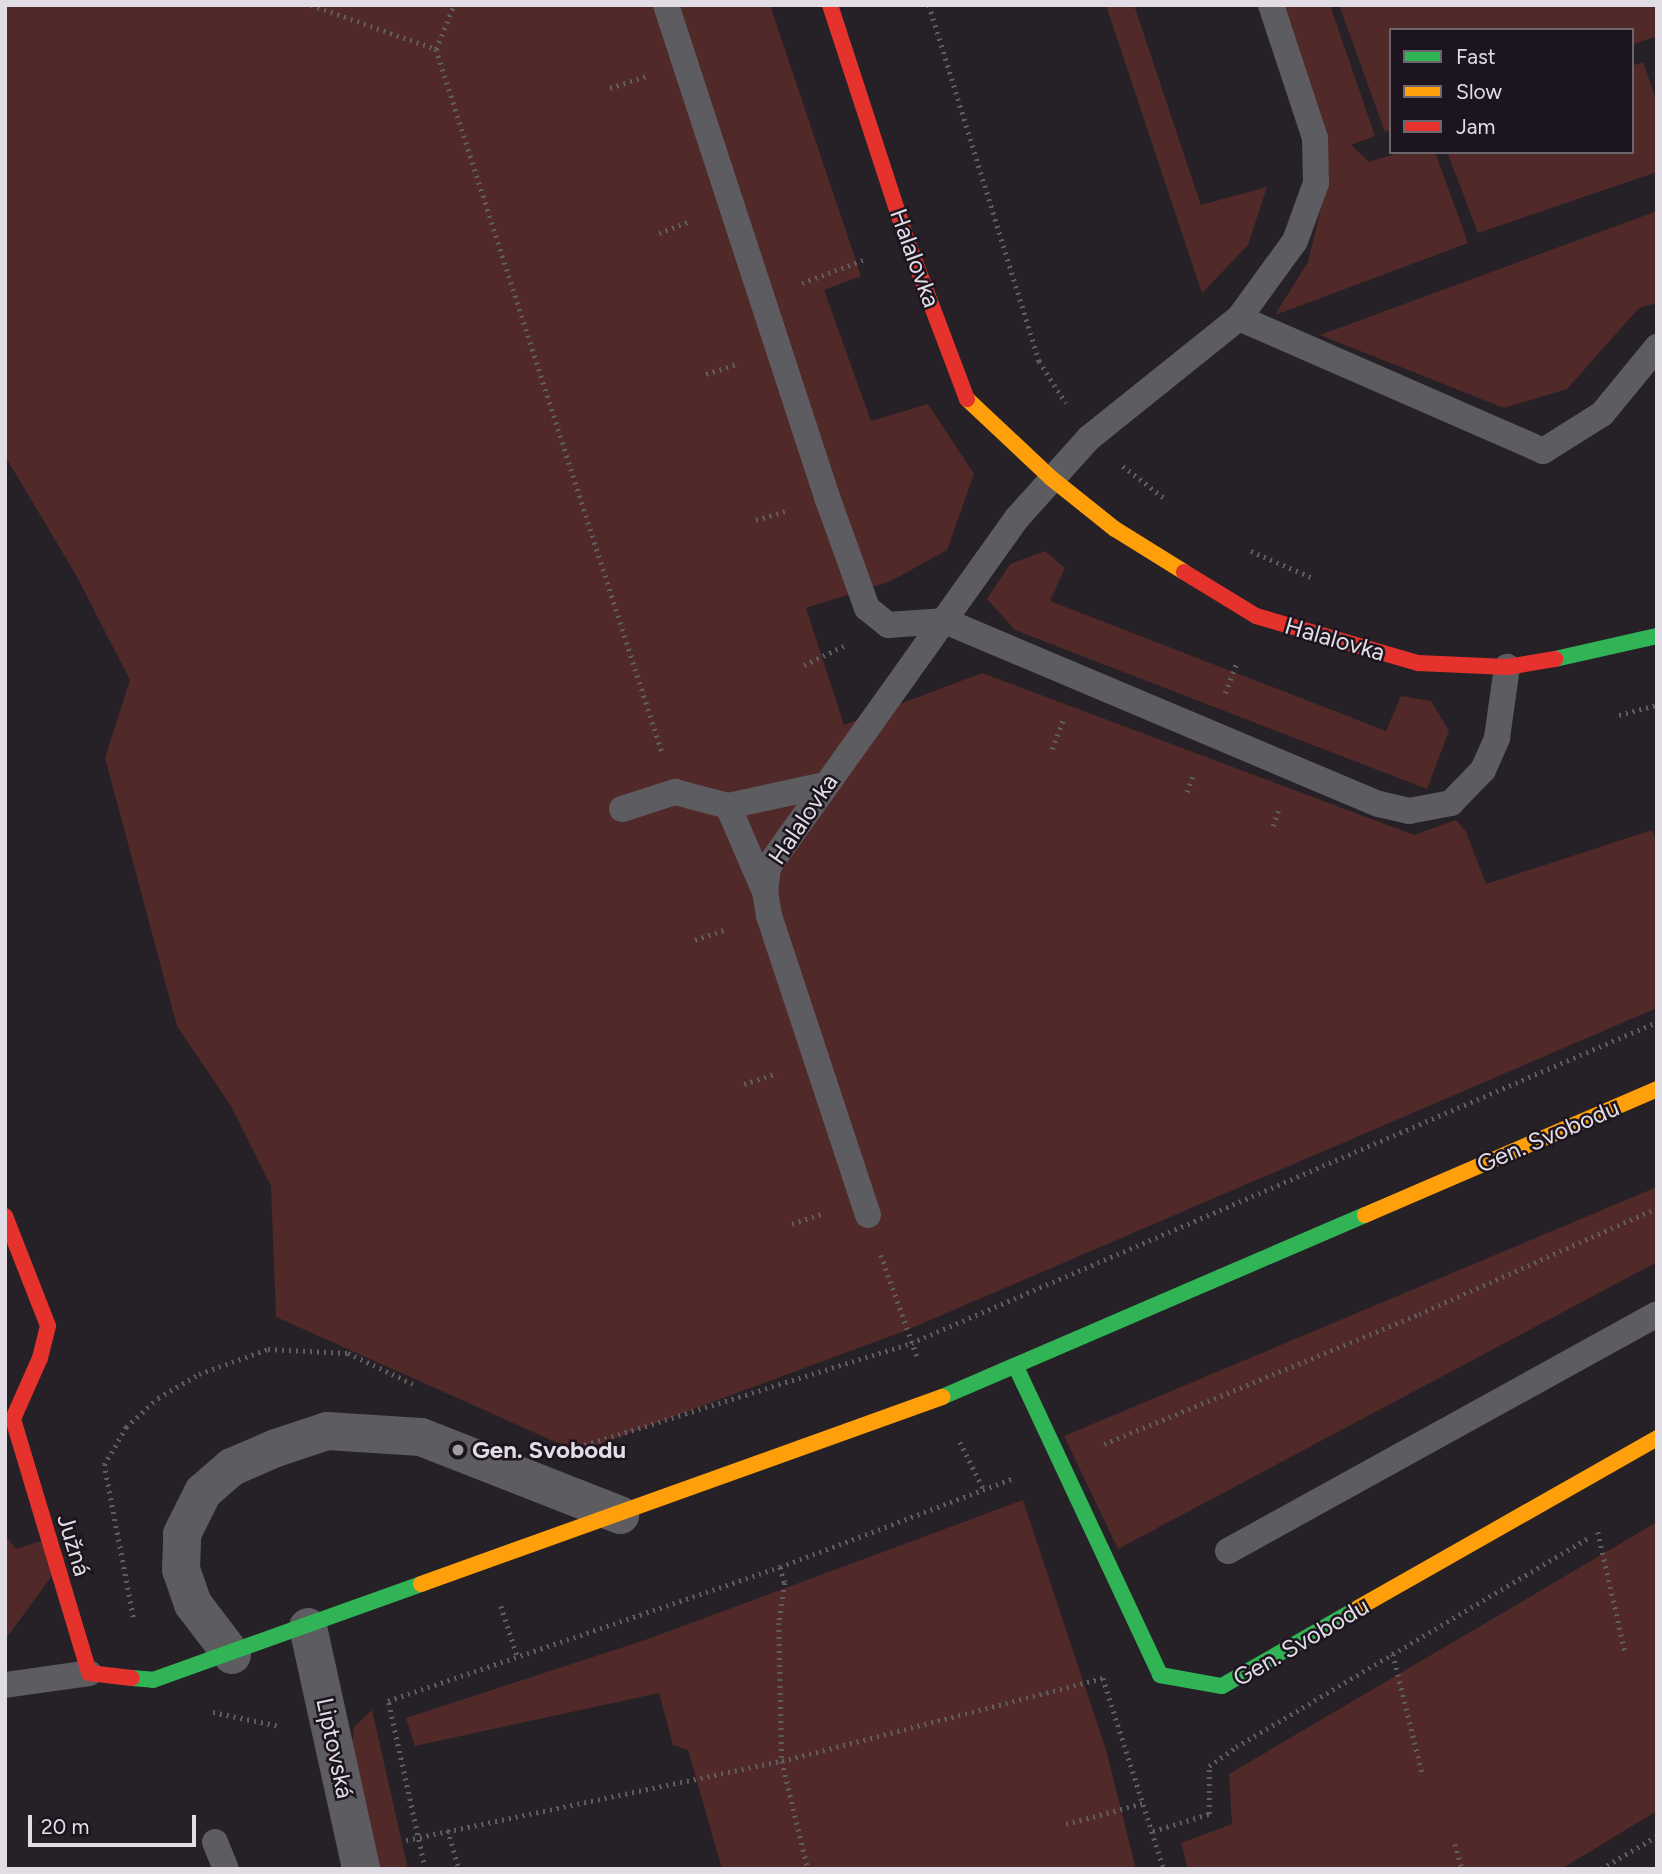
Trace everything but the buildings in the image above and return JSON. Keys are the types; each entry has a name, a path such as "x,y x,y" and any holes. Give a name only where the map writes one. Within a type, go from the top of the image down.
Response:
{"street":[{"name":"Halalovka","path":"830,5 908,243 966,398 1051,478 1115,528 1256,616 1418,663 1507,667 1588,654 1657,636"},
{"name":"Gen. Svobodu","path":"308,1627 938,1399 1657,1089"},
{"name":"Južná","path":"5,1216 48,1326 40,1358 9,1419 89,1673"},
{"name":"Gen. Svobodu","path":"1016,1367 1058,1462 1160,1675 1222,1686 1657,1438"},
{"path":"232,1655 193,1604 181,1570 182,1534 203,1492 232,1467 276,1448 327,1431 421,1437 620,1516"},
{"path":"89,1673 153,1681 308,1627"},
{"name":"Liptovská","path":"308,1627 360,1861"}],"lane":[{"path":"666,5 867,608 888,625 945,621 1379,804 1409,811 1429,809 1475,796 1497,738 1507,667"},
{"path":"1051,478 1089,438 1239,318 1295,241 1316,183 1315,138 1271,5"},
{"path":"1239,318 1543,451 1602,414 1657,347"},
{"name":"Halalovka","path":"868,1214 769,916 765,892 768,867 1017,518 1051,478"},
{"path":"622,809 675,792 728,806 825,785"},
{"path":"728,806 765,892"},
{"path":"1228,1551 1657,1314"},
{"path":"5,1685 89,1673"},
{"path":"215,1842 226,1869"}],"path":[{"path":"311,5 436,49"},
{"path":"454,5 436,49 675,792"},
{"path":"762,298 908,243"},
{"path":"1619,715 1657,705"},
{"path":"575,1453 580,1443 911,1343 1657,1022"},
{"path":"425,1869 388,1700 780,1567 1058,1462 1419,1314 1657,1208"},
{"path":"884,1262 911,1343 938,1399"},
{"path":"133,1617 104,1465 126,1427 158,1398 199,1374 268,1349 348,1353 428,1392"},
{"path":"1164,1869 1153,1832 1209,1814 1209,1766 1610,1525"},
{"path":"1598,1532 1625,1652"},
{"path":"780,1567 785,1583 779,1623 782,1761 808,1869"},
{"path":"1393,1654 1422,1772"},
{"path":"360,1861 418,1837 782,1761 1103,1678"},
{"path":"1066,1824 1144,1802"},
{"path":"448,1830 459,1869"},
{"path":"1601,1869 1657,1836"},
{"path":"1455,1844 1462,1869"}],"shaded area":[{"path":"5,5 770,5 861,276 824,290 871,421 928,404 974,474 947,550 891,581 806,608 844,725 982,673 1414,835 1456,820 1466,832 1486,884 1652,830 1657,844 1657,1008 907,1330 578,1452 276,1317 271,1186 231,1106 177,1026 105,758 130,680 76,575 5,456"},
{"path":"1106,5 1134,5 1201,205 1267,187 1248,245 1202,293"},
{"path":"1280,5 1330,5 1375,136 1351,145 1369,162 1395,154 1436,154 1468,243 1275,315 1308,262 1329,174 1324,129"},
{"path":"1339,5 1657,5 1657,36 1634,44 1634,28 1389,28 1389,131 1385,132"},
{"path":"1643,62 1657,102 1657,172 1478,233 1448,154 1634,154 1634,65"},
{"path":"1657,211 1657,303 1639,308 1567,389 1504,408 1320,335"},
{"path":"1045,551 1065,568 1050,601 1386,731 1401,696 1431,701 1449,731 1427,789 1015,630 987,599 1010,564"},
{"path":"1657,1187 1657,1262 1118,1549 1064,1436"},
{"path":"1023,1500 1106,1750 1136,1869 722,1869 688,1750 673,1745 659,1693 415,1746 406,1718 645,1640"},
{"path":"1657,1522 1657,1811 1561,1869 1188,1869 1181,1843 1232,1824 1229,1774"},
{"path":"5,1535 16,1549 44,1540 65,1558 5,1640"},
{"path":"372,1710 408,1869 378,1869 352,1747 354,1727"}],"traffic: fast":[{"path":"1555,659 1657,636"},
{"path":"942,1397 1365,1215"},
{"path":"1016,1367 1160,1675 1222,1686 1358,1608"},
{"path":"132,1678 153,1680 421,1584"}],"traffic: slow":[{"path":"967,399 1051,478 1115,529 1184,572"},
{"path":"1365,1215 1657,1089"},
{"path":"421,1584 942,1397"},
{"path":"1358,1608 1657,1438"}],"traffic: jam":[{"path":"830,5 908,243 967,399"},
{"path":"1184,572 1256,616 1418,663 1507,667 1555,659"},
{"path":"5,1216 48,1326 40,1358 13,1419 89,1673 132,1678"}],"place":[{"name":"Gen. Svobodu","path":"458,1450"}]}
